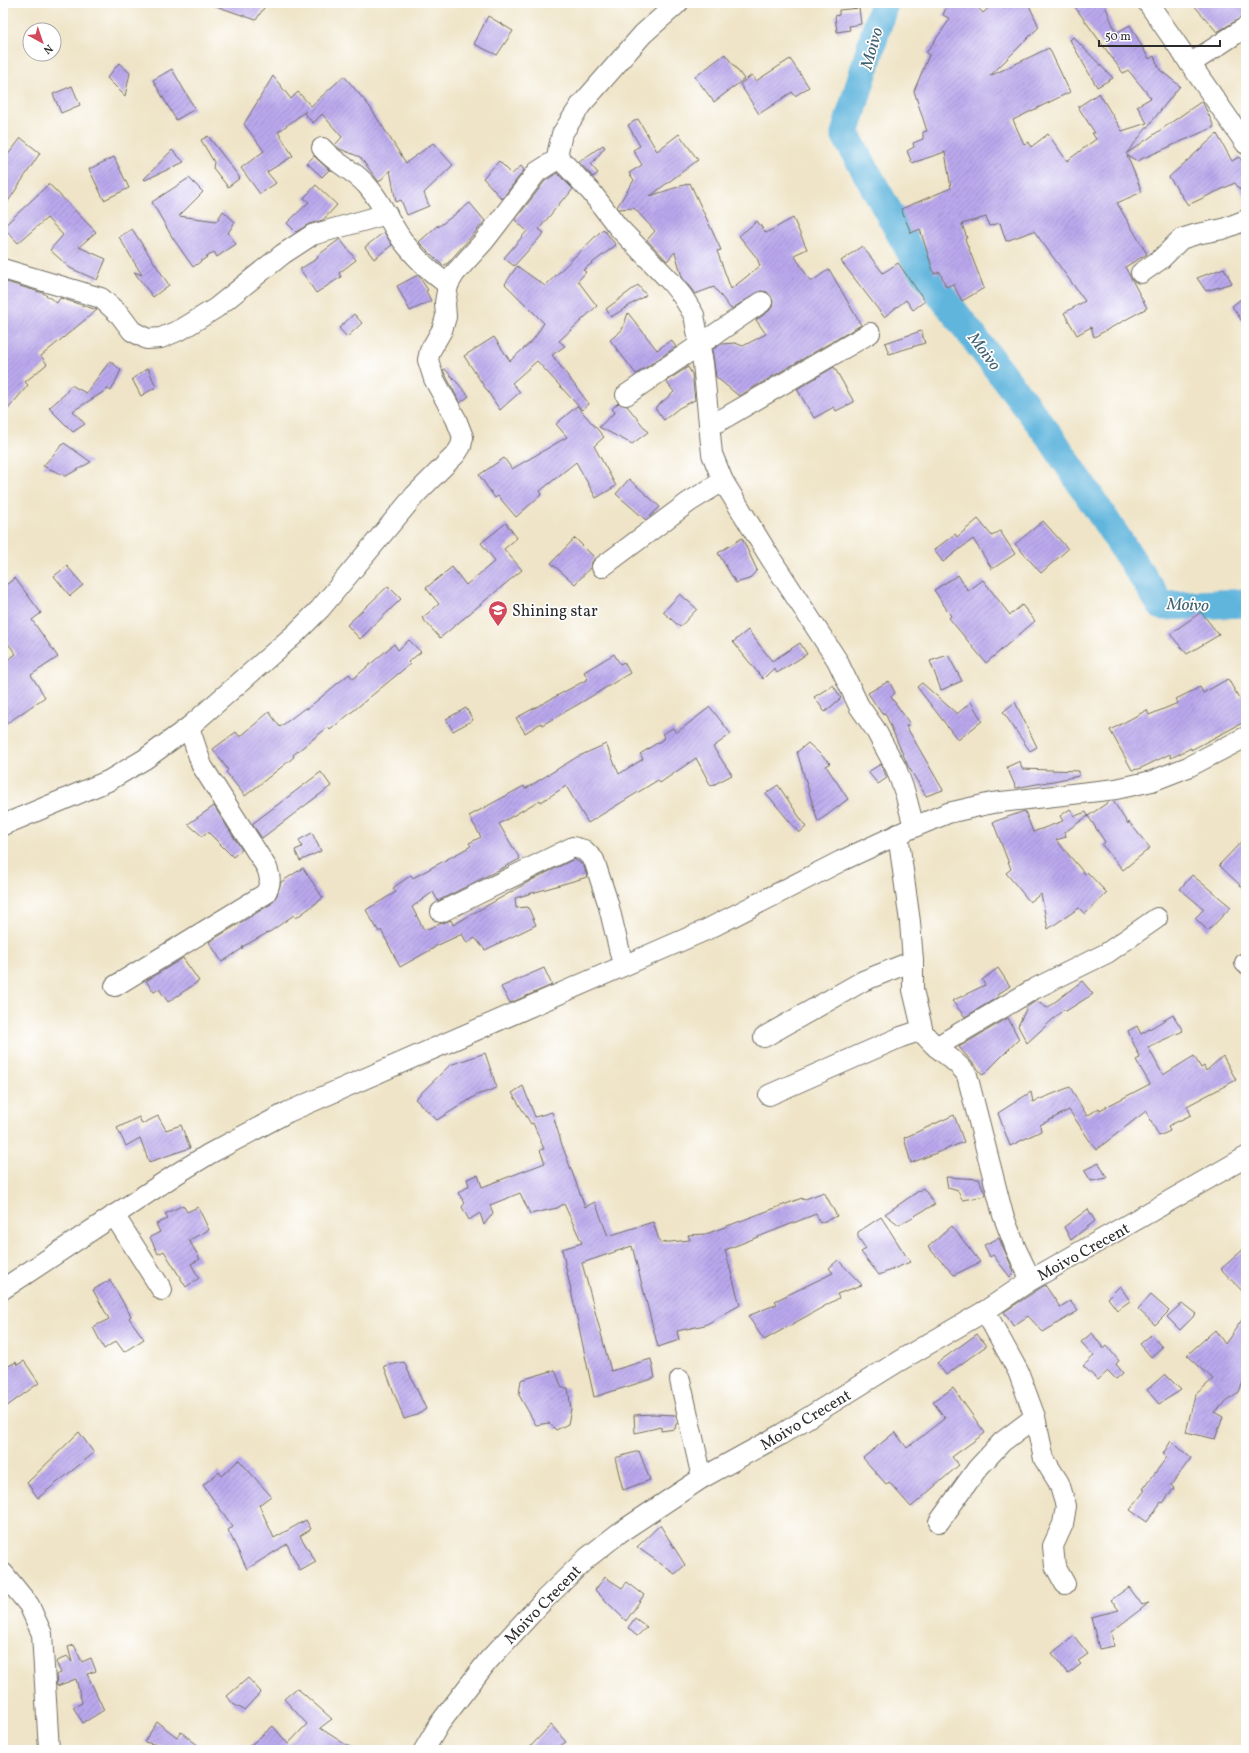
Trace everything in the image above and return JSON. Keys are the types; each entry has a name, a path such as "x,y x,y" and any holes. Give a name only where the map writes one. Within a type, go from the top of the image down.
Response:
{"street":[{"path":"678,3 643,34 580,106 562,134 558,151 559,158 592,193 618,227 671,282 683,297 694,315 712,454 723,481 836,660 859,706 875,729 896,768 905,793 914,962 913,990 923,1032 936,1047 956,1063 967,1075 1003,1215 1016,1249 1031,1280"},
{"path":"1148,3 1246,144"},
{"path":"1190,64 1246,28"},
{"path":"322,148 341,166 359,176 370,188 406,245 436,276 448,285"},
{"path":"3,825 108,781 144,759 189,727 295,634 320,609 415,495 456,454 461,446 463,438 456,419 434,378 428,360 430,351 444,324 448,285 455,273 490,234 538,172 559,158"},
{"path":"4,270 101,298 120,315 132,331 148,339 161,338 182,329 216,308 283,254 312,235 387,214"},
{"path":"1141,273 1161,259 1182,239 1196,234 1223,229 1246,220"},
{"path":"626,395 762,302"},
{"path":"708,427 870,333"},
{"path":"602,567 689,502 723,481"},
{"path":"115,986 265,894 271,885 267,868 202,766 189,727"},
{"path":"3,1289 209,1154 288,1112 572,990 623,965 706,930 906,830 948,813 992,803 1116,790 1152,781 1188,767 1246,737"},
{"path":"441,912 573,847 584,850 594,860 608,903 623,965"},
{"path":"936,1047 1034,989 1107,953 1157,918"},
{"path":"764,1037 863,982 914,962"},
{"path":"768,1095 901,1037 913,1033 923,1032"},
{"name":"Moivo Crecent","path":"424,1750 440,1723 487,1662 543,1601 587,1558 619,1533 702,1478 780,1435 899,1361 985,1311 1031,1280 1246,1157"},
{"path":"114,1215 162,1290"},
{"path":"985,1311 1018,1371 1035,1417 1044,1458 1059,1483 1066,1506 1063,1524 1053,1546 1055,1566 1065,1584"},
{"path":"680,1380 702,1478"},
{"path":"939,1522 977,1469 1002,1442 1035,1417"},
{"path":"3,1573 29,1605 42,1634 49,1750"}],"building":[{"path":"214,3 267,3 256,20 213,5"},
{"path":"948,3 974,3 983,13 994,3 1028,3 1039,27 990,76 1049,48 1070,92 1013,120 1024,144 1029,142 1031,147 1048,134 1067,161 1096,139 1092,133 1095,133 1078,107 1099,93 1122,131 1147,123 1137,106 1151,98 1128,70 1123,73 1072,3 1104,3 1116,33 1130,25 1149,59 1154,56 1160,70 1180,86 1126,154 1202,101 1211,120 1214,127 1137,161 1127,155 1142,192 1117,203 1147,254 1125,267 1147,308 1094,337 1091,327 1077,335 1064,313 1085,301 1034,231 1006,241 1000,223 989,226 986,217 962,224 967,238 965,239 984,288 962,301 953,284 946,287 940,272 934,274 920,229 911,233 901,209 951,188 945,152 912,163 907,151 914,147 913,143 923,139 923,132 927,131 914,91 929,55 926,53 950,19 943,15"},
{"path":"1192,3 1242,3 1246,15 1217,32"},
{"path":"859,8 861,24 849,26 850,30 837,32 835,16 839,15 839,10"},
{"path":"488,16 513,31 497,55 474,44"},
{"path":"1073,37 1113,78 1097,87 1070,40"},
{"path":"725,54 744,79 714,102 695,77"},
{"path":"790,59 809,87 795,96 792,92 759,114 740,84 752,75 756,81"},
{"path":"119,63 130,73 125,96 107,78"},
{"path":"172,69 195,109 176,120 153,80"},
{"path":"273,76 291,99 298,92 311,106 344,76 370,107 406,163 433,143 453,165 424,193 429,206 407,215 401,200 396,202 390,170 379,182 360,157 340,149 335,145 342,137 322,114 313,123 304,113 306,111 278,132 293,156 267,172 276,183 260,194 241,168 264,151 244,124"},
{"path":"72,86 80,105 61,113 53,94"},
{"path":"638,119 657,151 679,134 698,160 650,196 690,183 721,250 717,251 731,289 760,266 757,258 739,236 757,221 766,233 793,218 807,249 794,255 811,282 829,269 861,325 739,396 716,377 712,350 721,344 735,343 743,346 766,334 756,320 769,311 772,307 773,301 767,292 761,291 731,309 714,287 695,294 682,277 675,252 667,261 647,240 655,231 634,208 619,209 617,207 634,180 629,173 642,165 633,150 640,146 628,125"},
{"path":"1217,134 1232,161 1239,157 1246,166 1246,198 1235,183 1188,205 1169,177"},
{"path":"208,136 240,178 228,187 213,168 214,162 201,140"},
{"path":"21,138 40,153 3,209 3,161"},
{"path":"603,145 605,147 591,165 598,173 593,177 579,162"},
{"path":"172,150 184,162 145,180 144,179"},
{"path":"314,156 329,170 322,177 307,163"},
{"path":"114,157 129,188 104,200 89,169"},
{"path":"499,161 512,174 521,166 524,170 502,199 483,178"},
{"path":"557,173 573,189 539,229 544,233 514,266 504,258 527,231 515,220 545,181"},
{"path":"189,178 203,192 179,216 217,221 223,211 235,222 228,233 236,244 217,257 214,252 193,267 172,237 152,202"},
{"path":"49,184 96,232 79,247 106,259 97,280 70,268 50,250 63,235 47,218 18,243 3,227"},
{"path":"316,185 337,205 323,220 309,224 296,232 287,223 309,202 304,198"},
{"path":"470,203 485,221 448,263 443,266 419,242 438,225 438,227"},
{"path":"132,229 169,285 153,297 134,272 142,275 119,237"},
{"path":"603,229 616,245 583,270 586,272 578,281 597,306 559,341 565,346 552,355 589,404 582,410 537,361 512,383 520,392 500,410 464,356 494,337 510,361 533,340 544,323 505,284 517,266 545,286"},
{"path":"384,232 392,245 374,259 365,247"},
{"path":"340,239 356,260 339,273 341,277 316,293 300,269 318,258 317,256"},
{"path":"862,246 883,273 898,263 925,301 913,310 906,300 884,317 841,261"},
{"path":"1224,268 1232,283 1206,291 1197,278"},
{"path":"418,275 428,290 426,291 431,301 410,311 397,286"},
{"path":"3,281 43,293 57,303 60,298 97,310 41,356 47,364 25,382 28,385 3,415"},
{"path":"638,285 646,295 611,317 606,309"},
{"path":"1246,295 1246,327 1232,306"},
{"path":"628,313 657,350 671,340 676,347 636,374 610,340 622,330"},
{"path":"354,314 362,323 347,337 339,328"},
{"path":"921,331 925,343 889,354 885,343"},
{"path":"110,361 121,370 111,391 108,389 73,411 85,424 73,432 49,408 65,394 71,385 86,393"},
{"path":"688,367 692,374 695,400 679,408 664,420 655,408 674,392 666,381"},
{"path":"834,367 854,402 836,411 834,407 814,418 797,389"},
{"path":"148,368 156,387 141,396 132,379"},
{"path":"445,369 469,396 460,403 443,370"},
{"path":"618,403 627,406 648,432 632,444 599,427 615,412 612,409"},
{"path":"577,406 604,437 594,446 616,486 596,498 576,462 540,491 542,494 516,517 498,496 495,498 479,475 504,458 512,469 567,437 556,424"},
{"path":"64,443 91,462 66,476 43,466"},
{"path":"629,479 660,507 646,520 616,494"},
{"path":"978,519 992,536 1000,531 1015,554 992,569 973,539 943,562 934,550 955,534 957,537"},
{"path":"1043,521 1068,549 1041,573 1015,544"},
{"path":"506,523 517,538 504,549 522,570 440,638 422,618 439,604 426,588 452,567 466,585 495,561 481,543"},
{"path":"575,538 595,558 591,567 575,584 551,563"},
{"path":"742,538 757,570 749,579 736,583 718,553"},
{"path":"67,566 83,585 70,596 54,576"},
{"path":"958,575 968,591 983,580 1010,615 1022,605 1035,621 986,663 949,618 951,616 934,590"},
{"path":"15,578 41,613 32,620 58,657 31,675 45,697 3,726 3,663 16,654 3,637 3,587"},
{"path":"388,586 401,599 360,639 347,625"},
{"path":"680,594 697,609 680,627 663,612"},
{"path":"1201,612 1219,635 1187,654 1170,634"},
{"path":"748,630 772,661 800,643 807,654 777,673 774,668 763,679 733,642"},
{"path":"409,640 421,652 408,662 410,664 330,730 328,727 293,755 294,757 245,796 226,772 228,770 213,749 236,732 240,737 269,712 280,727 305,708 307,709 349,674 353,679 394,644 398,650"},
{"path":"614,654 620,664 624,662 630,673 542,725 541,723 525,733 516,718 588,679 584,672"},
{"path":"948,655 962,681 941,690 930,661"},
{"path":"1228,679 1239,698 1246,693 1246,721 1191,750 1191,748 1171,758 1170,754 1139,769 1132,770 1110,730 1147,710 1149,715 1178,703 1176,699 1200,687 1203,693"},
{"path":"889,681 895,693 891,697 910,724 906,726 943,790 926,796 908,766 885,713 882,714 868,693"},
{"path":"922,683 957,714 971,702 982,721 958,740 917,687"},
{"path":"833,685 841,698 825,712 814,697"},
{"path":"1015,702 1037,747 1030,751 1003,712"},
{"path":"710,707 731,734 713,747 732,775 711,786 696,758 660,783 658,780 588,823 566,786 541,802 540,800 499,824 520,859 438,901 433,892 412,907 424,930 451,920 453,925 532,880 574,859 584,866 587,877 515,898 516,908 528,907 536,925 485,950 475,938 467,943 462,934 434,947 400,967 381,930 379,932 366,910 396,892 393,888 411,875 413,878 471,846 469,843 481,837 469,816 524,786 525,789 577,757 606,744 619,774 643,759 640,754 665,738 662,734 673,728 676,733"},
{"path":"466,708 473,720 453,731 446,719"},
{"path":"808,743 830,763 826,766 848,799 818,822 797,752"},
{"path":"1020,761 1022,769 1079,771 1079,776 1016,788 1007,767"},
{"path":"881,764 887,778 878,784 868,772"},
{"path":"321,772 331,786 262,838 252,824"},
{"path":"778,785 806,827 799,833 766,793"},
{"path":"1110,801 1113,801 1128,824 1129,822 1150,848 1123,870 1102,845 1105,842 1088,816"},
{"path":"214,806 242,850 233,857 208,832 202,836 188,824"},
{"path":"1070,809 1075,816 1086,812 1088,816 1065,832 1066,837 1056,840 1085,874 1087,872 1107,893 1085,914 1079,908 1048,929 1041,894 1030,902 1006,873 1011,869 993,822 1025,811 1033,832 1063,821 1060,816"},
{"path":"312,833 321,851 300,861 295,850 302,847 299,840"},
{"path":"1246,837 1246,891 1219,865"},
{"path":"303,868 323,898 296,918 294,915 271,931 242,947 243,948 222,962 209,942 271,904 277,895 281,882"},
{"path":"1192,875 1231,907 1208,931 1195,918 1204,909 1180,889"},
{"path":"183,958 199,981 168,1002 159,989 154,992 146,981"},
{"path":"544,968 552,985 510,1003 501,987"},
{"path":"998,968 1010,986 997,995 998,997 965,1017 952,1001 985,985 982,980"},
{"path":"1082,981 1093,994 1066,1011 1064,1009 1027,1043 1018,1026 1027,1007 1036,1001 1047,1008"},
{"path":"1173,1015 1183,1031 1148,1047 1163,1075 1194,1056 1201,1068 1204,1066 1206,1071 1223,1056 1236,1080 1187,1106 1191,1115 1168,1126 1170,1131 1159,1136 1146,1111 1096,1150 1069,1110 1040,1125 1041,1131 1010,1146 998,1113 1031,1092 1033,1102 1070,1087 1087,1116 1099,1108 1100,1110 1150,1084 1136,1060 1140,1058 1128,1031 1137,1026 1141,1034"},
{"path":"1008,1018 1019,1039 983,1075 959,1047"},
{"path":"485,1053 497,1088 477,1095 437,1120 415,1099 450,1065"},
{"path":"523,1086 535,1117 552,1112 562,1145 585,1207 595,1202 608,1236 653,1222 660,1243 690,1240 688,1235 706,1234 802,1198 803,1200 824,1192 837,1216 820,1223 816,1214 725,1250 740,1305 705,1325 677,1331 679,1340 658,1347 632,1246 582,1263 611,1371 651,1359 655,1378 594,1397 562,1249 582,1243 564,1204 557,1208 530,1214 520,1193 490,1205 493,1213 484,1225 480,1213 469,1220 462,1207 465,1203 458,1193 469,1186 467,1179 478,1175 482,1187 545,1163 540,1150 544,1149 533,1123 531,1124 512,1093"},
{"path":"954,1115 964,1142 911,1163 904,1138"},
{"path":"158,1116 166,1130 181,1125 190,1148 149,1162 140,1138 126,1146 117,1128 139,1117 142,1124"},
{"path":"1099,1163 1107,1178 1091,1181 1084,1170"},
{"path":"946,1177 979,1179 986,1196 962,1200 958,1191 948,1188"},
{"path":"923,1188 935,1204 899,1225 885,1214"},
{"path":"183,1205 187,1212 198,1207 209,1230 189,1240 200,1259 191,1264 199,1278 186,1287 164,1251 158,1254 150,1237 160,1232 156,1224 168,1219 165,1214"},
{"path":"1088,1209 1095,1221 1071,1240 1064,1227"},
{"path":"881,1217 910,1262 879,1275 861,1252 866,1249 858,1237 858,1232"},
{"path":"952,1226 980,1262 954,1275 928,1247"},
{"path":"999,1238 1014,1272 1010,1277 993,1255 990,1257 984,1245"},
{"path":"1246,1247 1246,1295 1221,1269"},
{"path":"838,1260 862,1285 837,1294 839,1298 764,1340 748,1316 777,1304 775,1301 833,1273 829,1268"},
{"path":"110,1280 131,1316 129,1318 144,1339 124,1352 116,1341 104,1349 93,1327 109,1319 93,1290"},
{"path":"1045,1285 1060,1307 1070,1301 1078,1311 1043,1332 1028,1316 1013,1326 1004,1312"},
{"path":"1120,1286 1130,1301 1117,1310 1108,1298"},
{"path":"1151,1295 1169,1311 1155,1325 1138,1309"},
{"path":"1182,1303 1196,1314 1180,1330 1167,1317"},
{"path":"1246,1314 1246,1374 1239,1392 1214,1412 1223,1417 1215,1439 1186,1432 1195,1395 1213,1379 1187,1355 1215,1330 1225,1344"},
{"path":"1092,1333 1103,1348 1106,1345 1119,1361 1116,1364 1123,1373 1116,1379 1108,1371 1098,1380 1083,1366 1094,1356 1081,1342"},
{"path":"977,1334 986,1346 946,1375 937,1363"},
{"path":"1151,1335 1162,1347 1151,1357 1140,1344"},
{"path":"24,1361 39,1383 3,1409 3,1369 16,1362 17,1365"},
{"path":"404,1362 426,1409 417,1415 404,1419 384,1366"},
{"path":"555,1370 562,1388 568,1388 571,1409 568,1424 556,1430 549,1423 536,1425 519,1395 521,1380"},
{"path":"1165,1374 1181,1390 1159,1404 1147,1390"},
{"path":"953,1388 985,1433 952,1457 959,1465 911,1507 889,1482 886,1484 863,1458 895,1432 907,1448 945,1418 933,1402"},
{"path":"634,1415 676,1415 678,1423 676,1424 675,1429 661,1431 661,1427 635,1433"},
{"path":"79,1432 94,1453 38,1498 27,1483"},
{"path":"1171,1441 1191,1458 1171,1485 1174,1488 1163,1503 1161,1502 1147,1522 1130,1510 1145,1490 1143,1489 1167,1457 1163,1454"},
{"path":"639,1451 650,1480 623,1490 615,1458"},
{"path":"239,1460 271,1496 259,1505 274,1538 306,1520 311,1529 300,1536 316,1562 300,1571 287,1544 247,1569 228,1530 233,1527 203,1485 219,1472 222,1476"},
{"path":"660,1525 685,1565 675,1574 637,1547"},
{"path":"605,1577 622,1588 627,1582 644,1595 626,1621 595,1590"},
{"path":"1129,1587 1142,1605 1149,1603 1111,1632 1114,1646 1099,1649 1091,1617 1119,1610 1111,1600"},
{"path":"635,1618 647,1627 637,1636 628,1628"},
{"path":"1074,1636 1088,1654 1078,1661 1081,1664 1068,1674 1052,1653"},
{"path":"74,1645 82,1662 91,1658 96,1671 87,1674 104,1710 83,1723 73,1707 82,1703 76,1679 57,1686 56,1675 61,1673 56,1662 67,1656 72,1662 68,1647"},
{"path":"248,1678 261,1692 244,1710 233,1704 227,1696"},
{"path":"297,1688 332,1719 320,1728 354,1750 245,1750 273,1726 288,1744 307,1724 284,1699"},
{"path":"157,1722 177,1737 181,1732 204,1750 164,1750 168,1747 144,1742"},
{"path":"551,1725 566,1742 554,1750 527,1750"}],"waterway":[{"name":"Moivo","path":"884,3 845,134 918,265 1051,438 1162,606 1246,603"}],"place":[{"name":"Shining star","path":"498,627"}]}
